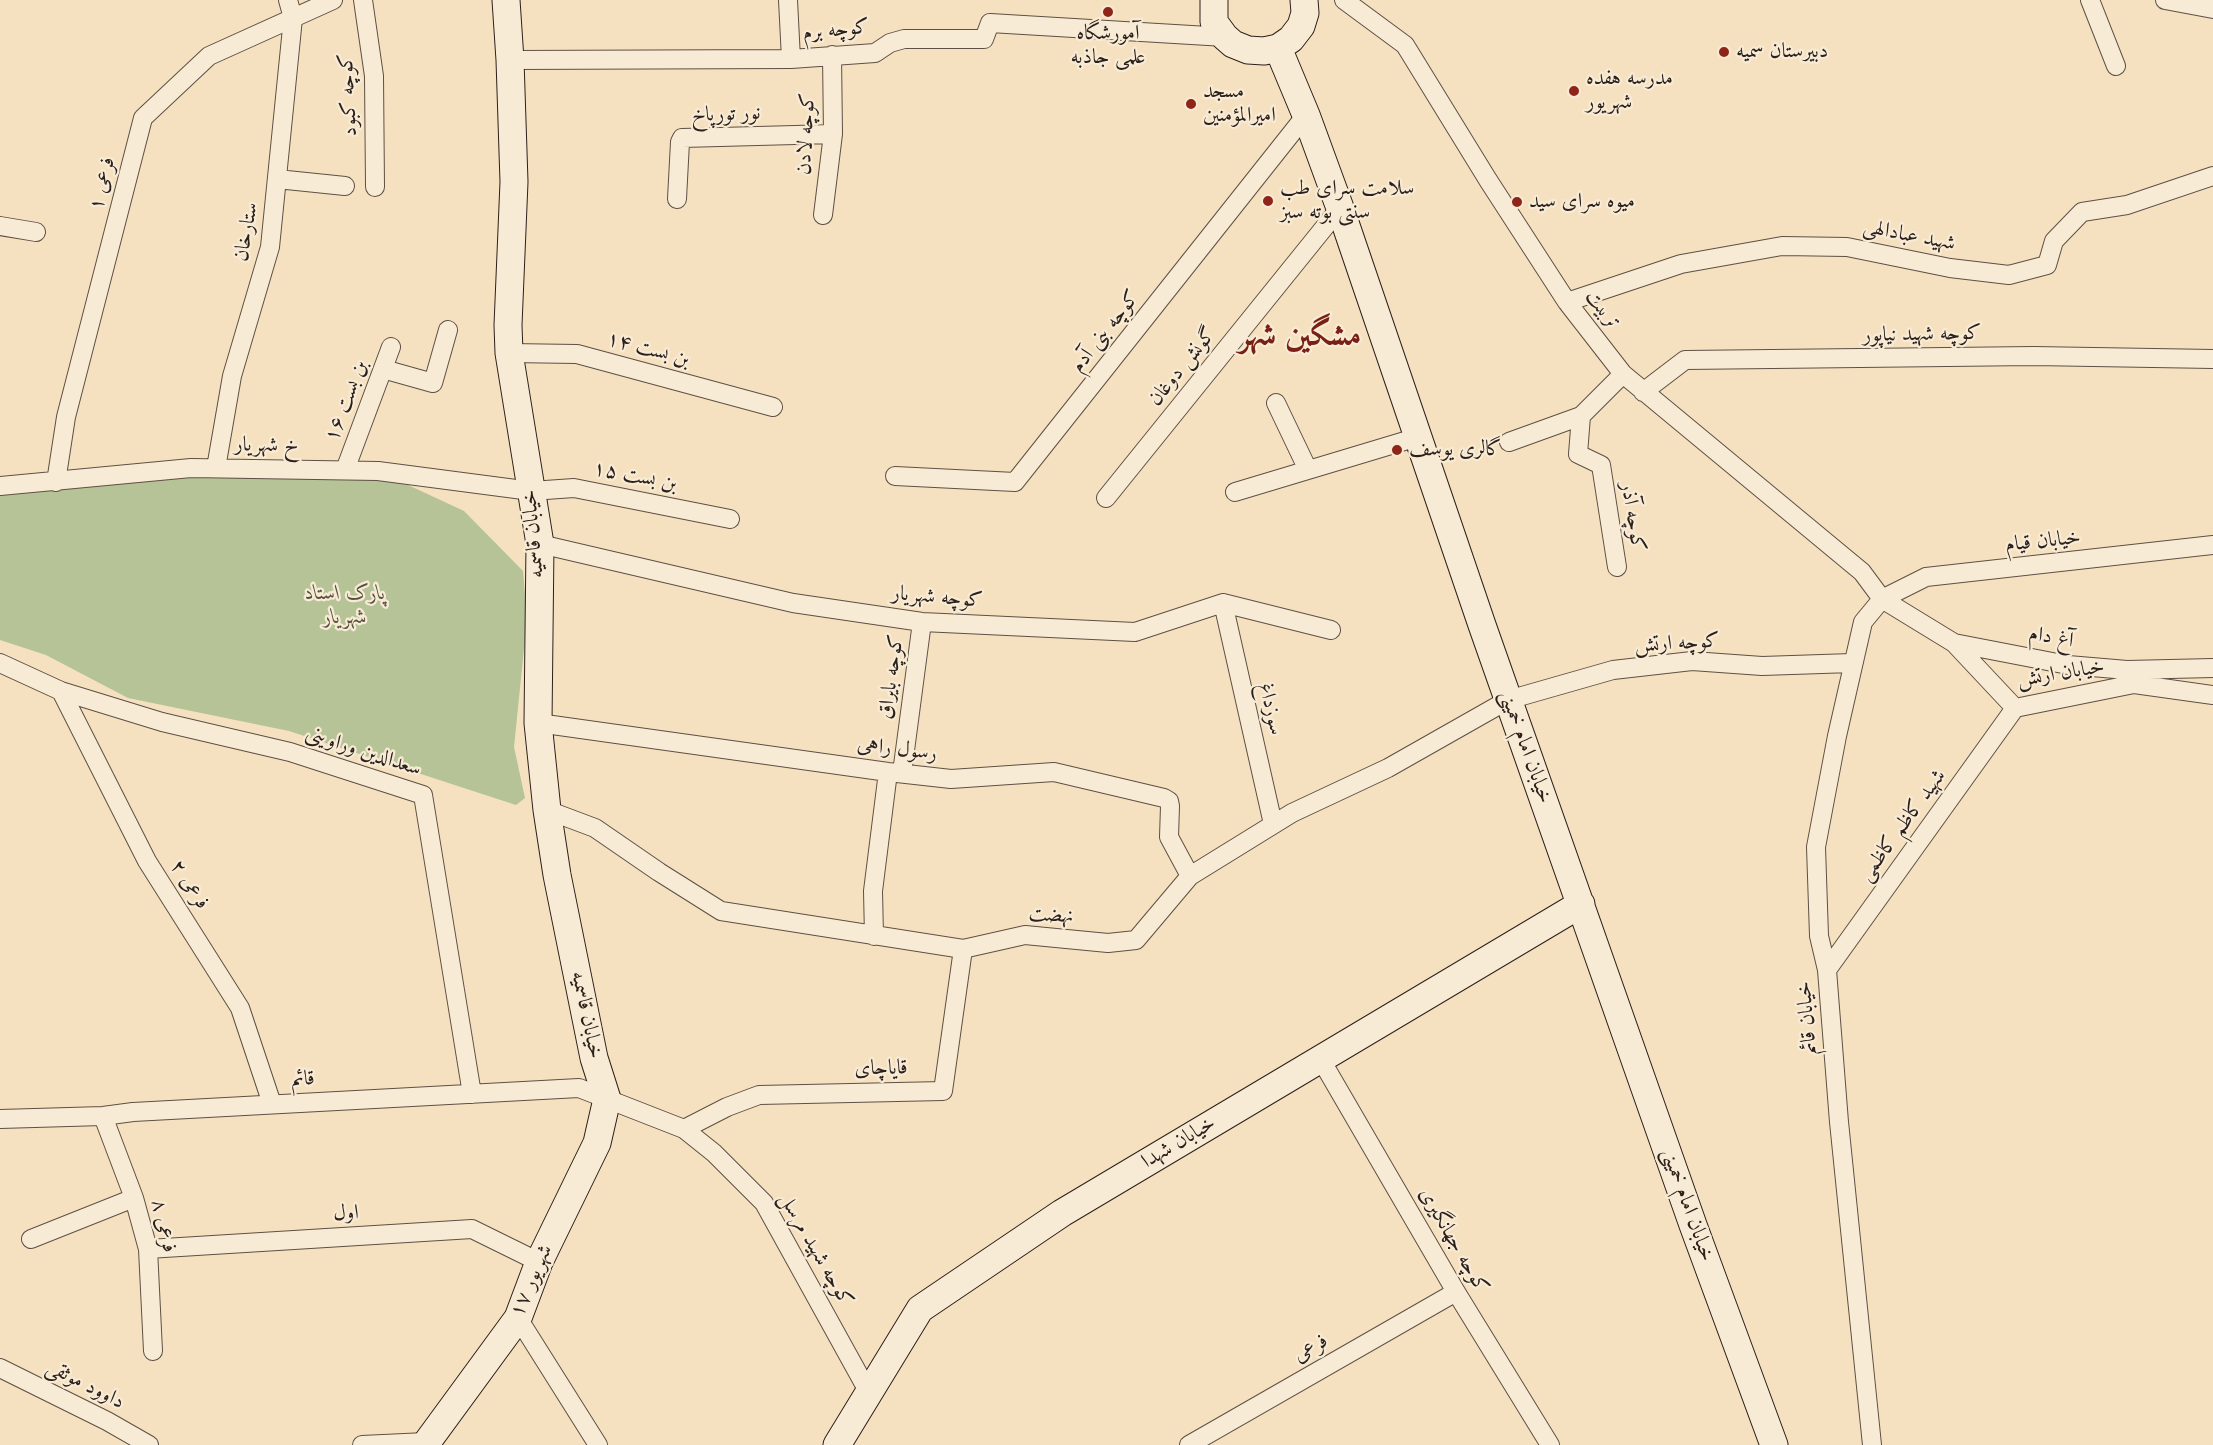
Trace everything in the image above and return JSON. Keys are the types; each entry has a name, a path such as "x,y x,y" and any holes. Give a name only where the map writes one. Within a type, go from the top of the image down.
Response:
{"street":[{"name":"ستارخان","path":"216,468 232,376 270,248 293,18 288,0"},
{"name":"فرعی ۱","path":"56,482 66,417 143,118 209,56 333,0"},
{"name":"کوچه کبود","path":"363,0 374,76 375,187"},
{"name":"خیابان قاسمیه","path":"506,0 514,182 508,325 509,353 540,544 538,723 547,810 557,875 590,1035 607,1099"},
{"path":"788,0 790,59"},
{"path":"1214,0 1214,22 1225,37 1233,44 1248,50 1264,51 1278,48 1292,39 1301,26 1305,13 1304,0"},
{"name":"تربیت","path":"1344,0 1405,45 1567,302 1623,374 1862,572 1882,599"},
{"path":"2090,0 2116,66"},
{"path":"2173,1 2213,9"},
{"name":"کوچه برم","path":"510,60 790,59 875,53 890,43 904,39 984,39 990,23 1225,37"},
{"name":"خیابان امام خمینی","path":"1278,48 1306,115 1340,208 1693,1225 1774,1445"},
{"name":"کوچه لادن","path":"823,215 833,134 832,56"},
{"name":"کوچه بنی آدم","path":"895,476 1015,482 1306,115"},
{"name":"نور تورپاخ","path":"677,199 682,138 833,134"},
{"name":"شهید عبادالهی","path":"1567,302 1681,264 1782,246 1848,247 1950,268 2009,275 2047,265 2054,241 2082,212 2127,205 2213,176"},
{"path":"277,179 345,186"},
{"name":"گونش دوغان","path":"1106,498 1340,208"},
{"path":"0,226 36,232"},
{"path":"383,369 433,383 448,330"},
{"name":"بن بست ۱۶","path":"345,470 391,347"},
{"name":"بن بست ۱۴","path":"509,353 577,354 773,407"},
{"name":"کوچه شهید نیاپور","path":"1643,392 1685,360 2034,356 2213,359"},
{"path":"1509,442 1581,416 1623,374"},
{"path":"1276,403 1308,470"},
{"name":"کوچه آذر","path":"1581,416 1578,454 1601,465 1617,567"},
{"path":"1235,492 1418,437"},
{"name":"خ شهریار","path":"0,486 191,468 216,468 378,471 531,491"},
{"name":"بن بست ۱۵","path":"531,491 574,488 730,519"},
{"name":"کوچه شهریار","path":"540,544 793,603 922,622 1135,632 1223,603"},
{"name":"خیابان قیام","path":"1882,599 1926,577 2213,545"},
{"name":"خیابان ارتش","path":"1882,599 1954,643 2015,708 2134,684 2213,695"},
{"name":"خیابان قائم","path":"1872,1445 1839,1122 1827,970 1819,936 1816,847 1852,663 1863,622 1882,599"},
{"path":"1223,603 1331,630"},
{"name":"سوزداغ","path":"1223,603 1273,824"},
{"name":"کوچه بایراق","path":"874,936 873,891 922,622"},
{"name":"آغ دام","path":"1954,643 2068,665 2127,670 2213,668"},
{"name":"کوچه ارتش","path":"1509,700 1613,670 1692,661 1762,666 1852,663"},
{"name":"سعدالدین وراوینی","path":"0,663 61,692 162,722 290,752 423,795 472,1094"},
{"name":"فرعی ۲","path":"61,692 147,861 240,1008 272,1104"},
{"name":"نهضت","path":"547,810 595,828 721,911 963,948 1025,935 1108,943 1136,940 1190,876 1292,813 1388,768 1509,700"},
{"name":"شهید کاظم کاظمی","path":"1827,970 2015,708"},
{"name":"رسول راهی","path":"538,723 951,779 1054,772 1169,801 1169,837 1190,876"},
{"name":"خیابان شهدا","path":"840,1444 920,1309 1062,1213 1581,904"},
{"name":"قایاچای","path":"684,1129 727,1107 759,1095 943,1091 963,948"},
{"name":"کوچه جهانگیری","path":"1320,1058 1456,1292 1550,1445"},
{"name":"قائم","path":"0,1119 103,1116 133,1112 579,1088 607,1099"},
{"name":"کوچه شهید مرسل","path":"607,1099 684,1129 714,1153 764,1203 869,1393"},
{"name":"۱۷ شهریور","path":"425,1443 518,1318 539,1262 597,1143 607,1099"},
{"name":"فرعی ۸","path":"103,1116 134,1198 148,1249 153,1351"},
{"path":"31,1239 134,1198"},
{"name":"اول","path":"148,1249 472,1229 539,1262"},
{"name":"فرعی","path":"1189,1445 1456,1292"},
{"path":"518,1318 598,1445"},
{"name":"داوود موثقی","path":"0,1368 107,1420 149,1445"},
{"path":"362,1445 425,1443"}],"green space":[{"name":"پارک استاد شهریار","path":"191,468 378,471 464,511 523,571 527,619 514,747 525,798 516,805 289,731 128,698 46,655 0,640 0,493"}],"place":[{"name":"آمورشگاه علمی جاذبه","path":"1108,12"},
{"name":"دبیرستان سمیه","path":"1724,52"},
{"name":"مدرسه هفده شهریور","path":"1574,91"},
{"name":"مسجد امیرالمؤمنین","path":"1191,104"},
{"name":"سلامت سرای طب سنتی بوته سبز","path":"1268,201"},
{"name":"میوه سرای سید","path":"1517,202"},
{"name":"گالری یوسف","path":"1397,450"}],"district":[{"name":"مشگین شهر","path":"1300,337"}]}
